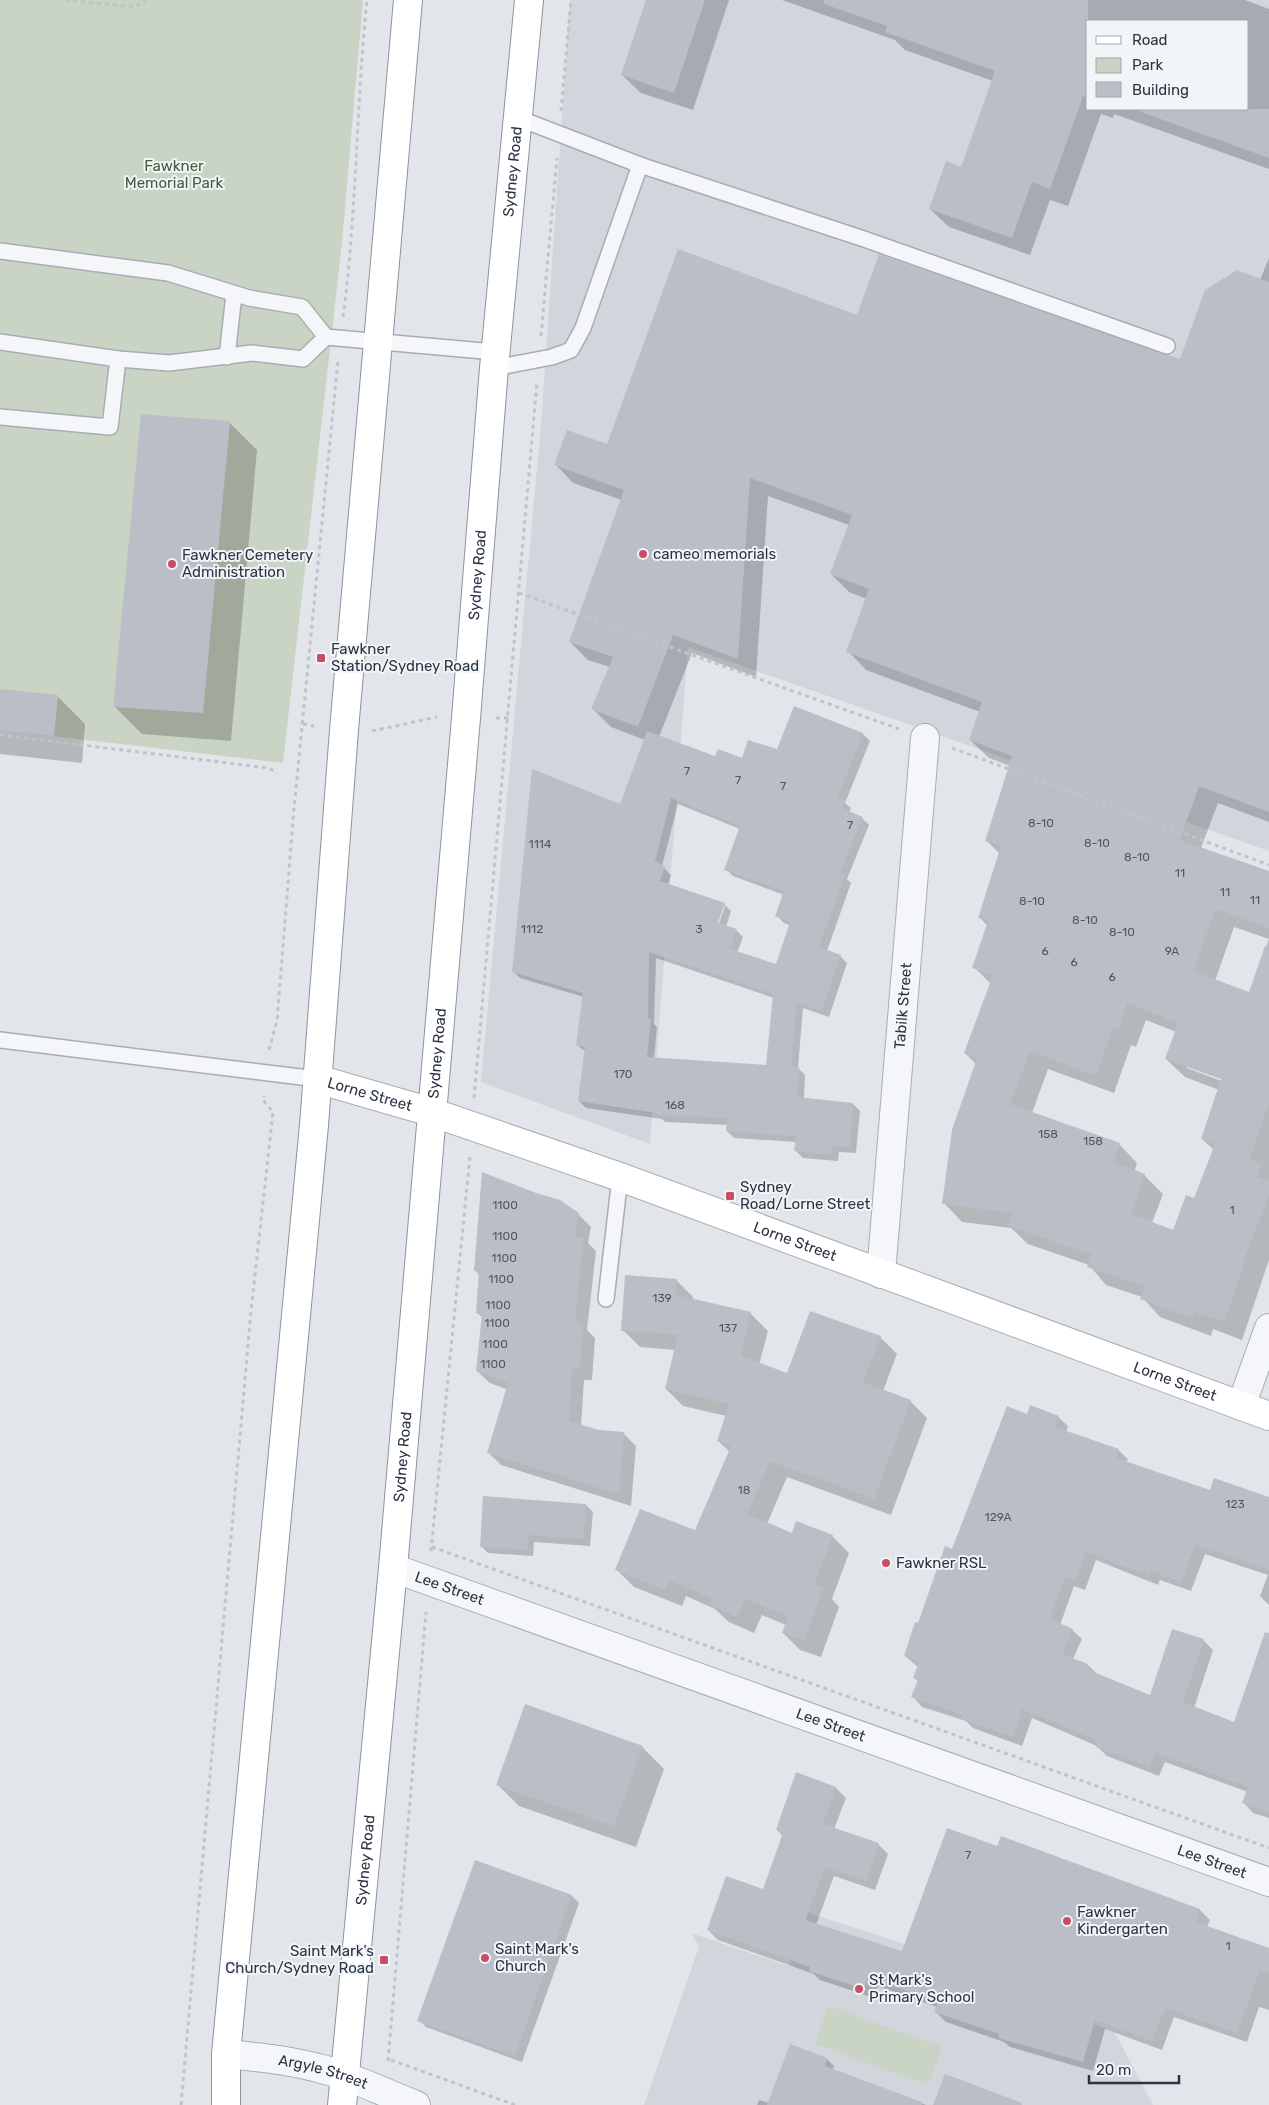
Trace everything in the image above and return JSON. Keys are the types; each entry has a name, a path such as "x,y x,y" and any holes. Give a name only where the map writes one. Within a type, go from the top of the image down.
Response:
{"main road":[{"path":"226,2105 226,2054 318,1079 344,730 408,0"},
{"name":"Sydney Road","path":"342,2105 393,1568 495,360 530,0"},
{"name":"Lorne Street","path":"318,1079 430,1112 620,1177 1269,1416"}],"street":[{"name":"Tabilk Street","path":"881,1274 925,738"},
{"path":"1241,1406 1269,1328"},
{"name":"Lee Street","path":"393,1568 1269,1882"},
{"name":"Argyle Street","path":"226,2054 273,2059 319,2068 416,2105"}],"lane":[{"path":"518,118 640,166 864,239 1167,346"},
{"path":"0,251 168,273 234,294 302,307 326,337 378,341 495,360 539,360 571,350 583,328 640,166"},
{"path":"228,357 234,294"},
{"path":"0,342 118,359 169,363 252,354 303,359 326,337"},
{"path":"0,417 110,427 118,359"},
{"path":"0,1040 318,1079"},
{"path":"606,1299 620,1177"}],"path":[{"path":"64,0 134,7 146,0"},
{"path":"386,2094 429,1580 472,1126 571,0"},
{"path":"519,593 925,738 1269,865"},
{"path":"303,724 363,733 440,717 508,718"},
{"path":"0,735 269,768 277,773"},
{"path":"432,1547 1269,1848"},
{"path":"388,2060 515,2105"}],"shaded area":[{"path":"570,0 1269,0 1269,851 688,647 650,1144 481,1082 541,424"},
{"name":"St Mark's Primary School","path":"808,1913 899,1942 1098,2013 1094,2024 1115,2033 1153,2105 644,2105 699,1947 691,1933 789,1966"}],"green space":[{"name":"Fawkner Memorial Park","path":"0,0 363,0 342,243 283,763 0,730"},
{"path":"828,2006 942,2047 928,2085 815,2044"}],"building":[{"path":"646,0 705,0 674,93 621,75"},
{"path":"824,0 1088,0 1088,20 1086,20 1086,97 1083,96 1050,189 1032,182 1012,238 929,209 946,161 961,167 995,71 885,32 887,26 824,4"},
{"path":"1269,109 1269,158 1141,112 1141,110"},
{"path":"678,249 857,315 879,254 1180,359 1205,290 1237,270 1269,282 1269,812 1199,786 1180,840 1269,871 1269,928 1216,909 1193,971 1249,992 1265,946 1269,947 1269,1103 1250,1159 1262,1164 1257,1177 1269,1181 1269,1195 1242,1265 1244,1266 1224,1322 1195,1312 1192,1318 1140,1299 1145,1287 1087,1267 1091,1254 1008,1226 1013,1213 942,1204 952,1130 977,1058 964,1053 993,975 972,968 988,921 978,918 1001,846 985,841 1012,756 969,740 982,702 846,652 869,589 830,574 852,515 750,478 738,659 673,635 638,727 591,709 613,657 569,642 624,490 554,465 567,430 607,444","holes":["1127,1003 1178,1023 1165,1059 1221,1079 1201,1139 1215,1144 1194,1198 1186,1195 1173,1230 1131,1214 1145,1174 1113,1162 1120,1143 1010,1104 1030,1051 1096,1076 1113,1028 1118,1029"]},
{"name":"Fawkner Cemetery Administration","path":"141,414 230,421 203,713 113,707"},
{"path":"0,689 58,695 54,736 0,730"},
{"path":"794,706 863,733 838,797 845,800 841,808 863,817 840,873 845,875 819,947 841,955 822,1011 797,1002 791,1066 799,1067 797,1097 853,1103 850,1147 832,1146 831,1155 794,1151 796,1136 726,1131 727,1118 657,1115 657,1113 578,1101 585,1047 576,1045 583,993 512,972 532,769 620,804 647,731 715,756 718,749 742,758 748,740 777,749","holes":["671,798 740,826 724,870 784,891 775,916 790,922 776,964 730,949 737,929 718,923 725,903 660,881 665,867 655,861","649,952 773,994 766,1065 647,1057 651,1019 648,1018"]},
{"path":"482,1172 536,1193 560,1200 579,1213 575,1236 584,1238 575,1319 583,1324 580,1368 572,1368 569,1421 599,1430 624,1432 619,1494 487,1453 508,1383 476,1371 482,1314 476,1313 479,1271 474,1271"},
{"path":"625,1275 677,1279 676,1295 751,1312 741,1356 787,1373 810,1311 881,1336 863,1382 911,1400 874,1499 770,1461 747,1514 792,1533 796,1521 833,1535 814,1585 823,1588 804,1641 782,1633 788,1616 745,1599 737,1617 710,1605 713,1599 669,1580 665,1590 615,1570 640,1509 695,1530 731,1446 717,1441 729,1404 665,1389 678,1334 621,1331"},
{"path":"1030,1405 1059,1416 1055,1427 1119,1449 1116,1458 1210,1490 1214,1478 1269,1497 1269,1570 1195,1545 1181,1582 1151,1571 1149,1576 1086,1552 1076,1581 1065,1577 1050,1619 1073,1629 1062,1654 1088,1664 1086,1669 1150,1695 1172,1629 1204,1639 1183,1702 1234,1722 1265,1632 1269,1633 1269,1813 1242,1803 1248,1787 1155,1753 1150,1767 1096,1747 1098,1741 1022,1709 1013,1737 962,1719 963,1715 911,1697 918,1680 913,1678 919,1662 904,1656 915,1622 918,1623 945,1546 952,1549 1007,1406 1027,1414"},
{"path":"483,1496 586,1504 584,1539 528,1535 527,1550 480,1547"},
{"path":"525,1704 643,1746 614,1826 496,1785"},
{"path":"796,1772 836,1787 823,1824 879,1843 866,1881 825,1867 805,1920 902,1951 947,1828 997,1846 1001,1836 1200,1909 1196,1922 1269,1948 1269,1973 1260,1970 1237,2033 1165,2008 1152,2041 1095,2020 1083,2062 998,2038 999,2034 934,2012 938,2002 868,1977 864,1989 809,1971 810,1967 707,1930 726,1876 763,1889 783,1833 776,1830"},
{"path":"475,1860 572,1895 515,2056 417,2021"},
{"path":"790,2044 827,2058 825,2066 922,2102 922,2105 767,2105"},
{"path":"945,2074 1022,2103 1022,2105 933,2105"}],"place":[{"name":"cameo memorials","path":"643,554"},
{"name":"Fawkner Cemetery Administration","path":"172,564"},
{"name":"Fawkner Station/Sydney Road","path":"321,658"},
{"name":"Sydney Road/Lorne Street","path":"730,1196"},
{"name":"Fawkner RSL","path":"886,1563"},
{"name":"Fawkner Kindergarten","path":"1067,1921"},
{"name":"Saint Mark's Church","path":"485,1958"},
{"name":"Saint Mark's Church/Sydney Road","path":"384,1960"},
{"name":"St Mark's Primary School","path":"859,1989"}]}
